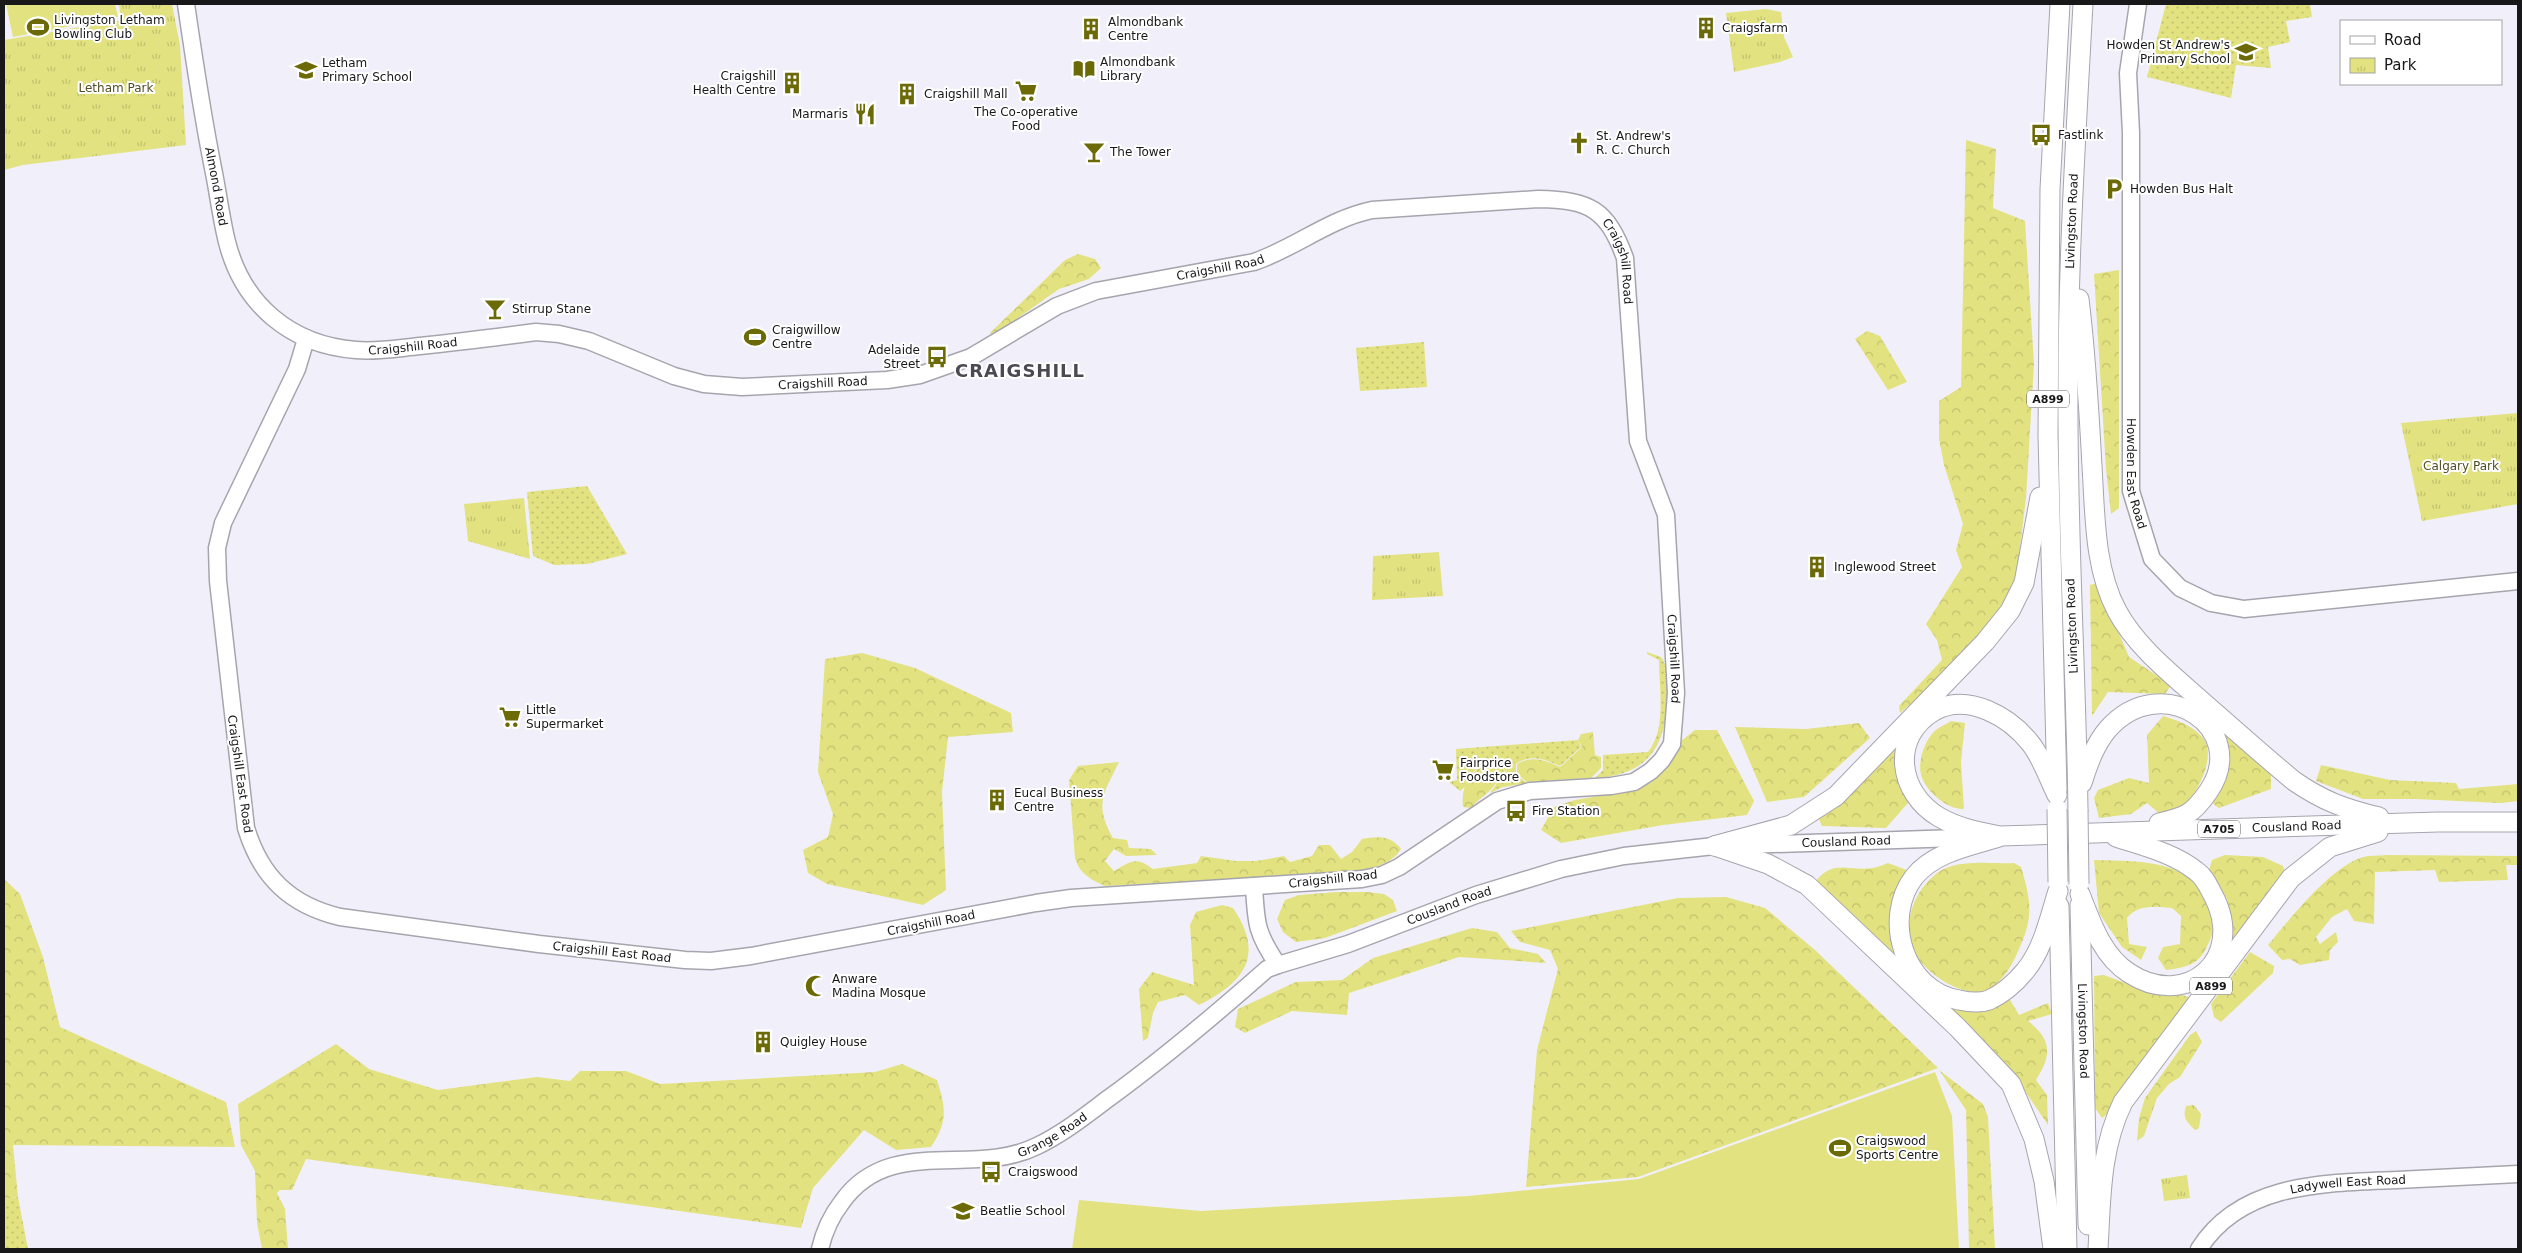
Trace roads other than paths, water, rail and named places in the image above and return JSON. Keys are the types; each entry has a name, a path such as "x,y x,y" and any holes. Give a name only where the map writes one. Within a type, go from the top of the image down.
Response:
{"main road":[{"name":"Livingston Road","path":"2060,4 2050,189 2048,435 2067,1249"},
{"name":"Livingston Road","path":"2084,4 2071,241 2068,388 2071,598 2089,1249"},
{"name":"A899","path":"2071,241 2084,342 2094,496 2100,556 2107,589 2128,629 2168,671 2273,764 2316,796 2342,808 2379,817 2438,822"},
{"name":"A899","path":"1714,846 1791,825 1836,796 1985,642 2004,619 2024,583 2037,522 2048,435"},
{"path":"2078,803 2094,749 2108,729 2123,716 2137,708 2164,702 2175,704 2190,710 2211,730 2216,740 2219,766 2214,783 2194,809 2184,817 2106,833"},
{"name":"A899","path":"2000,836 1965,828 1937,816 1923,805 1908,786 1904,765 1908,744 1920,725 1935,711 1952,706 1974,706 1993,713 2013,725 2031,744 2057,802"},
{"name":"A899","path":"2098,1249 2102,1171 2115,1119 2123,1102 2285,886 2330,847 2349,839 2372,832 2438,822"},
{"name":"Cousland Road","path":"2000,836 2438,822 2518,822"},
{"path":"2079,889 2100,941 2118,964 2130,974 2157,984 2183,985 2202,975 2218,957 2223,944 2224,925 2219,907 2205,879 2186,863 2106,833"},
{"name":"A899","path":"2000,836 1944,854 1929,863 1914,877 1905,893 1898,913 1900,941 1907,958 1929,988 1950,999 1968,1002 1988,1000 2005,990 2026,971 2041,941 2058,887"},
{"path":"1714,846 1768,864 1807,885 1958,1028 2011,1084 2034,1139 2044,1181 2053,1249"}],"street":[{"name":"Almond Road","path":"186,4 204,124 227,242 237,270 262,307 281,325 306,339"},
{"name":"Howden East Road","path":"2138,4 2128,73 2131,133 2132,491 2152,559 2180,588 2211,603 2244,609 2518,581"},
{"name":"Craigshill Road","path":"306,339 330,347 358,350 388,349 536,332 559,334 589,341 674,376 704,384 742,387 887,380 920,375 971,357 1057,306 1096,291 1254,262 1270,256 1354,213 1372,210 1564,199 1582,204 1598,213 1615,231 1625,258 1638,441 1666,515 1676,694 1672,744 1652,771 1634,782 1611,786 1521,793 1497,801 1399,867 1382,875 1344,880 1036,903 810,947"},
{"name":"Craigshill East Road","path":"306,339 297,369 219,536 218,581 246,828 252,847 261,865 275,883 296,899 321,912 530,942 685,960 719,960 810,947"},
{"name":"Cousland Road","path":"1278,965 1348,944 1476,896 1561,869 1624,856 1714,846 2000,836"},
{"path":"1254,886 1256,921 1260,935 1278,965"},
{"name":"Grange Road","path":"820,1249 823,1237 835,1212 853,1186 882,1169 908,1162 986,1160 1010,1156 1036,1147 1079,1121 1173,1051 1268,969 1278,965"},
{"name":"Ladywell East Road","path":"2199,1249 2208,1235 2225,1218 2268,1195 2294,1188 2336,1183 2518,1174"}],"place":[{"name":"Livingston Letham Bowling Club","path":"38,27"},
{"name":"Craigsfarm","path":"1706,28"},
{"name":"Almondbank Centre","path":"1091,29"},
{"name":"Howden St Andrew's Primary School","path":"2246,52"},
{"name":"Almondbank Library","path":"1084,69"},
{"name":"Letham Primary School","path":"306,70"},
{"name":"Craigshill Health Centre","path":"792,83"},
{"name":"The Co-operative Food","path":"1026,91"},
{"name":"Craigshill Mall","path":"907,94"},
{"name":"Marmaris","path":"865,114"},
{"name":"Fastlink","path":"2041,135"},
{"name":"St. Andrew's R. C. Church","path":"1579,143"},
{"name":"The Tower","path":"1094,152"},
{"name":"Howden Bus Halt","path":"2114,189"},
{"name":"Stirrup Stane","path":"495,309"},
{"name":"Craigwillow Centre","path":"755,337"},
{"name":"Adelaide Street","path":"937,357"},
{"name":"Inglewood Street","path":"1817,567"},
{"name":"Little Supermarket","path":"510,717"},
{"name":"Fairprice Foodstore","path":"1443,770"},
{"name":"Eucal Business Centre","path":"997,800"},
{"name":"Fire Station","path":"1516,811"},
{"name":"Anware Madina Mosque","path":"816,986"},
{"name":"Quigley House","path":"763,1042"},
{"name":"Craigswood Sports Centre","path":"1840,1148"},
{"name":"Craigswood","path":"991,1172"},
{"name":"Beatlie School","path":"963,1211"}],"district":[{"name":"CRAIGSHILL","path":"1020,370"}],"park label":[{"name":"Letham Park","path":"116,88"},
{"name":"Calgary Park","path":"2461,466"}]}
